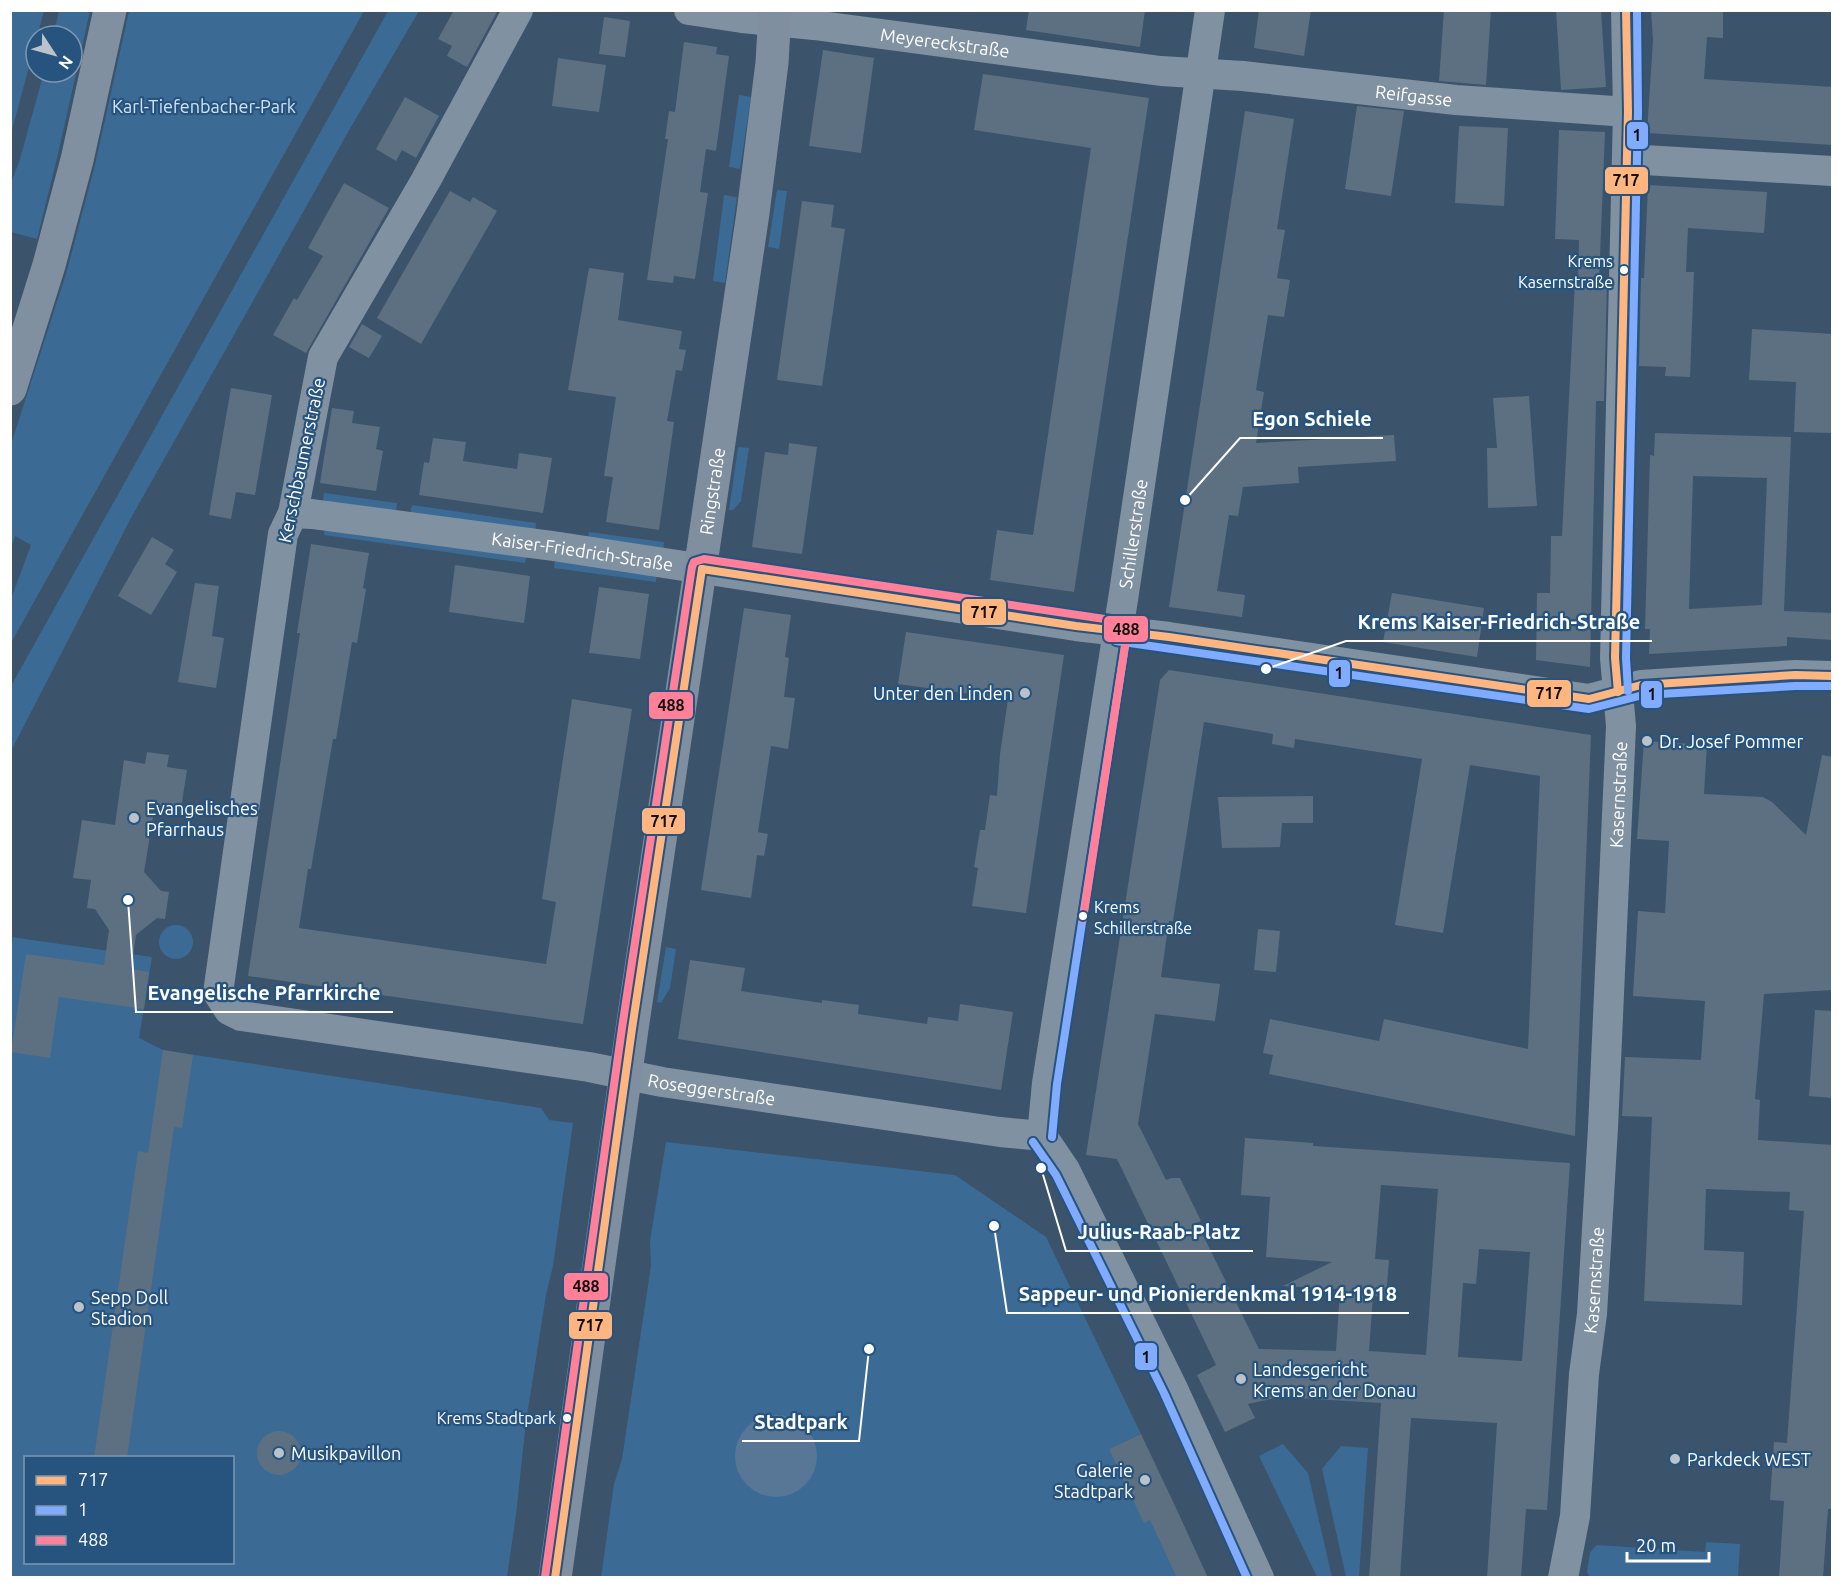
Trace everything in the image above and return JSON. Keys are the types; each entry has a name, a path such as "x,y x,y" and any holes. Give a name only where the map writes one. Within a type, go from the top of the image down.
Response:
{"highway":[{"path":"10,389 49,265 77,160 110,10"}],"main road":[{"name":"Ringstraße","path":"555,1578 626,1074 753,213 772,63 774,16"}],"street":[{"name":"Kerschbaumerstraße","path":"241,1016 229,1010 218,993 222,957 284,534 293,513 323,357 426,180 518,10"},
{"name":"Meyereckstraße","path":"689,10 774,16 1161,71 1200,73"},
{"name":"Schillerstraße","path":"1042,1136 1047,1083 1210,10"},
{"name":"Kasernstraße","path":"1563,1578 1575,1516 1584,1374 1593,1303 1621,738 1615,658 1628,112 1626,10"},
{"name":"Reifgasse","path":"1200,73 1456,100 1628,112"},
{"path":"1627,159 1833,171"},
{"name":"Kaiser-Friedrich-Straße","path":"293,513 553,546 1066,625 1589,699 1641,685 1795,675 1833,676"},
{"name":"Roseggerstraße","path":"241,1016 578,1065 662,1082 1000,1132 1042,1136"},
{"path":"1042,1136 1065,1170 1173,1389 1259,1578"}],"green space":[{"path":"10,11 44,11 41,24 24,24 24,84 11,134"},
{"path":"59,11 90,11 84,38 84,24 56,24"},
{"name":"Karl-Tiefenbacher-Park","path":"129,11 364,11 11,643 11,599 31,545 15,536 11,548 11,444 66,274 95,165"},
{"path":"388,11 419,11 347,134 131,518 11,751 11,686"},
{"path":"41,84 74,84 37,239 11,232 11,183"},
{"path":"739,95 751,97 740,169 729,167"},
{"path":"777,190 787,191 779,249 768,247"},
{"path":"724,195 737,197 725,283 713,281"},
{"path":"738,447 749,448 741,501 733,510 729,510"},
{"path":"324,493 397,503 396,513 323,503"},
{"path":"412,505 536,523 535,533 410,515"},
{"path":"325,526 527,554 525,563 324,535"},
{"path":"589,532 664,542 663,553 587,542"},
{"path":"555,559 657,574 656,582 554,568"},
{"path":"176,925 188,930 193,942 188,954 176,959 164,954 159,942 164,930"},
{"path":"11,937 152,957 139,1038 163,1050 541,1108 549,1120 573,1123 553,1266 546,1295 526,1422 507,1577 11,1578"},
{"path":"666,947 676,949 670,988 661,1003 657,1002"},
{"path":"666,1142 955,1175 1046,1237 1141,1434 1109,1449 1156,1517 1177,1578 601,1578 614,1484 622,1459 651,1265 650,1241"},
{"path":"1283,1444 1308,1473 1332,1577 1317,1577 1259,1456"},
{"path":"1341,1446 1368,1448 1359,1577 1346,1577 1322,1469"},
{"path":"1706,1542 1740,1544 1738,1577 1590,1578 1587,1572 1590,1552 1597,1545 1705,1552"}],"shaded area":[{"path":"768,1415 784,1415 799,1422 810,1433 817,1448 814,1472 805,1485 784,1497 768,1497 753,1490 742,1479 735,1464 735,1448 742,1433 753,1422"}],"building":[{"path":"454,10 498,10 467,67 447,56 452,46 438,39"},
{"path":"1029,10 1145,10 1140,47 1026,30"},
{"path":"1259,10 1311,10 1304,56 1254,48"},
{"path":"1444,10 1491,10 1486,85 1439,81"},
{"path":"1556,10 1601,10 1606,87 1561,90"},
{"path":"1651,10 1723,10 1723,38 1707,37 1704,79 1833,87 1833,145 1647,133 1653,40"},
{"path":"604,17 630,21 625,57 599,54"},
{"path":"684,42 717,47 716,54 729,56 716,151 706,149 700,192 708,193 695,279 674,276 673,283 647,280 668,139 665,139 669,111 675,112"},
{"path":"823,50 874,58 861,153 809,146"},
{"path":"558,58 606,65 599,112 552,106"},
{"path":"983,74 1149,98 1074,592 990,580 997,530 1033,535 1091,148 974,130"},
{"path":"405,97 439,116 416,158 402,150 396,161 376,149"},
{"path":"1357,106 1404,111 1391,196 1345,189"},
{"path":"1245,111 1294,119 1277,229 1285,230 1277,278 1290,280 1284,317 1268,315 1256,390 1264,392 1256,443 1394,435 1396,461 1298,467 1299,483 1243,487 1238,516 1229,515 1217,591 1245,595 1242,617 1169,607"},
{"path":"1459,126 1508,128 1504,206 1455,203"},
{"path":"1559,130 1605,132 1599,282 1607,282 1604,401 1596,401 1590,667 1536,660 1537,593 1550,593 1551,536 1562,536 1575,281 1578,281 1579,240 1555,239"},
{"path":"344,183 389,208 306,353 273,335 294,298 297,300 323,256 308,248"},
{"path":"1648,185 1767,192 1764,233 1688,228 1686,272 1694,272 1690,377 1665,376 1666,367 1639,366 1641,278 1644,278"},
{"path":"450,191 470,202 473,197 497,211 421,344 377,318"},
{"path":"802,201 834,205 831,227 845,229 822,386 777,380"},
{"path":"589,268 624,273 618,320 682,331 679,349 686,350 682,371 676,370 667,421 674,422 659,530 606,522 613,477 604,476 616,397 568,390"},
{"path":"362,324 382,336 369,358 349,347"},
{"path":"1752,329 1833,334 1833,433 1794,432 1796,382 1749,380"},
{"path":"231,388 272,395 255,495 236,492 231,519 209,515"},
{"path":"1529,396 1537,506 1488,508 1487,448 1497,448 1493,398"},
{"path":"332,408 354,411 352,423 380,427 376,449 383,451 376,491 320,483"},
{"path":"1655,433 1791,437 1784,611 1833,613 1833,640 1787,637 1787,646 1649,654 1650,629 1645,629 1650,455 1654,456","holes":["1693,476 1767,478 1762,605 1689,609"]},
{"path":"433,438 466,442 463,461 517,469 519,453 552,458 543,513 419,495 424,462 429,463"},
{"path":"789,443 817,447 802,554 752,547 765,452 788,455"},
{"path":"152,537 174,550 165,564 177,572 151,615 118,596"},
{"path":"311,544 369,553 357,643 352,642 336,739 333,739 299,928 546,964 556,902 542,899 572,699 632,709 583,1024 248,976 300,633 297,633"},
{"path":"455,565 530,576 524,623 449,612"},
{"path":"195,583 219,586 212,636 224,638 216,688 178,682"},
{"path":"599,587 649,594 640,659 589,653"},
{"path":"1392,593 1484,608 1477,657 1383,642"},
{"path":"744,608 791,615 785,657 789,658 784,697 795,698 788,749 771,746 758,832 768,834 764,856 757,855 751,898 701,890"},
{"path":"906,632 1064,655 1026,913 972,906 978,868 974,867 980,830 985,830 990,795 997,796 1008,699 898,684"},
{"path":"1169,670 1591,735 1575,1136 1269,1074 1273,1055 1263,1053 1270,1019 1379,1041 1384,1019 1528,1049 1540,776 1470,765 1443,933 1395,925 1422,759 1295,739 1294,748 1272,744 1273,734 1204,722 1173,921 1169,921 1161,977 1220,984 1215,1021 1155,1014 1138,1124 1166,1180 1180,1178 1201,1221 1197,1223 1259,1349 1336,1351 1340,1289 1283,1286 1332,1262 1266,1257 1270,1197 1241,1195 1245,1138 1313,1143 1313,1146 1570,1163 1547,1510 1526,1509 1521,1578 1487,1578 1497,1423 1411,1418 1400,1578 1369,1578 1381,1403 1280,1397 1248,1404 1255,1418 1225,1432 1197,1375 1216,1365 1117,1159 1086,1155 1160,680","holes":["1381,1185 1438,1189 1426,1355 1369,1351 1373,1296 1386,1297 1389,1260 1375,1259","1479,1249 1530,1252 1522,1361 1458,1357 1463,1283 1476,1284"]},
{"path":"1644,741 1707,745 1704,794 1763,797 1772,802 1806,835 1822,755 1833,757 1833,990 1764,994 1755,1099 1760,1100 1758,1140 1833,1145 1833,1509 1828,1509 1823,1578 1779,1578 1784,1501 1770,1500 1774,1442 1787,1443 1804,1211 1789,1210 1790,1192 1706,1189 1704,1250 1744,1252 1742,1305 1644,1301 1652,1117 1622,1116 1625,1057 1701,1060 1705,1001 1633,996 1638,911 1665,913 1669,841 1637,839"},
{"path":"147,752 169,755 167,767 187,770 180,815 154,811 144,872 161,891 169,892 165,919 157,918 136,935 131,969 149,972 144,1009 59,997 50,1058 11,1052 26,954 104,965 109,930 95,909 87,908 91,880 73,878 82,820 115,825 124,760 145,764"},
{"path":"1313,796 1313,823 1282,823 1280,847 1222,848 1218,797"},
{"path":"1258,929 1280,931 1276,972 1254,970"},
{"path":"690,960 745,968 741,991 822,1003 822,1000 859,1005 858,1014 927,1024 928,1017 958,1021 960,1004 1013,1012 1001,1090 678,1039"},
{"path":"1815,1010 1833,1011 1833,1098 1809,1096"},
{"path":"163,1050 193,1055 182,1128 174,1127 127,1456 94,1456 138,1151 148,1153"},
{"name":"Musikpavillon","path":"279,1431 294,1438 301,1453 294,1468 279,1475 264,1468 257,1453 264,1438"},
{"path":"1141,1434 1208,1578 1177,1578 1150,1520 1144,1523 1109,1449"}],"transit line":[{"name":"717","path":"1618,692 1615,658 1628,112 1626,10"},
{"name":"1","path":"1628,691 1626,658 1638,112 1637,10"},
{"name":"488","path":"545,1577 622,1028 694,562 704,559 1124,623 1127,633 1083,919"},
{"name":"717","path":"702,569 1076,626 1169,637 1589,699 1641,685 1795,675 1832,676"},
{"name":"717","path":"555,1578 632,1029 702,569"},
{"name":"1","path":"1052,1137 1057,1084 1127,633"},
{"name":"1","path":"1116,641 1589,709 1643,695 1832,686"},
{"name":"1","path":"1033,1142 1056,1175 1164,1393 1247,1578"}],"place":[{"name":"Krems Kasernstraße","path":"1624,270"},
{"name":"Egon Schiele","path":"1185,500"},
{"name":"Krems Kaiser-Friedrich-Straße","path":"1266,669"},
{"name":"Unter den Linden","path":"1025,693"},
{"name":"Dr. Josef Pommer","path":"1647,741"},
{"name":"Evangelisches Pfarrhaus","path":"134,818"},
{"name":"Evangelische Pfarrkirche","path":"128,900"},
{"name":"Krems Schillerstraße","path":"1083,916"},
{"name":"Julius-Raab-Platz","path":"1041,1168"},
{"name":"Sappeur- und Pionierdenkmal 1914-1918","path":"994,1226"},
{"name":"Sepp Doll Stadion","path":"79,1307"},
{"name":"Stadtpark","path":"869,1349"},
{"name":"Landesgericht Krems an der Donau","path":"1241,1379"},
{"name":"Krems Stadtpark","path":"567,1418"},
{"name":"Musikpavillon","path":"279,1453"},
{"name":"Parkdeck WEST","path":"1675,1459"},
{"name":"Galerie Stadtpark","path":"1145,1480"}]}
